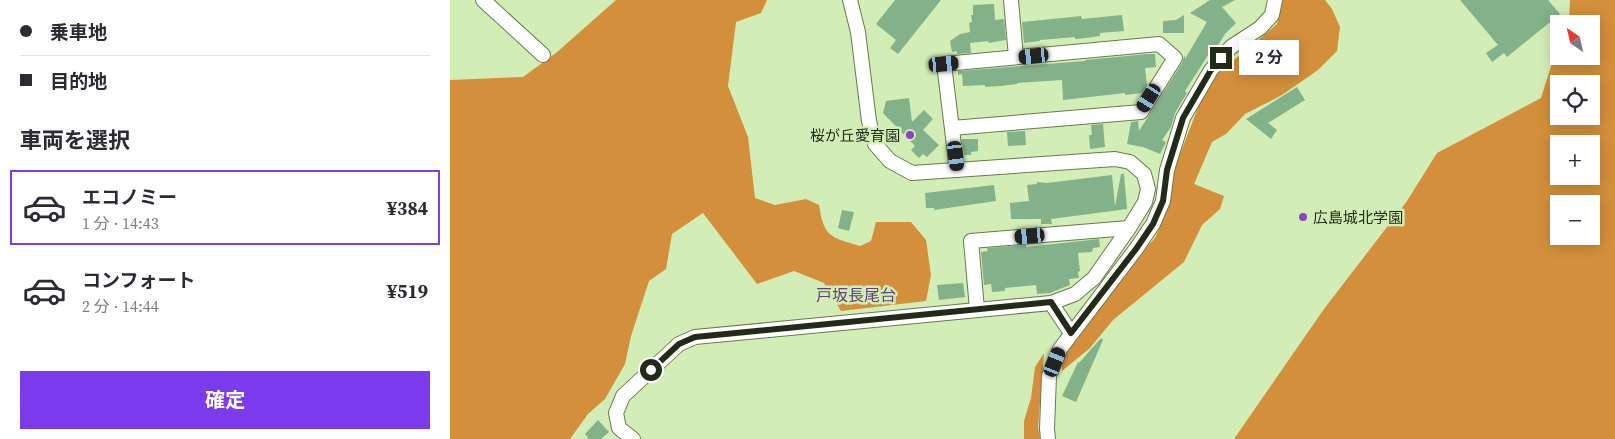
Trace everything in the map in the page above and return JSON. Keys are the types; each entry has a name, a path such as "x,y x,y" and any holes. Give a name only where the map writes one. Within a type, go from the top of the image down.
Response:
{"street":[{"path":"483,0 543,55"},
{"path":"633,439 619,428 616,412 623,396 679,344 695,337 1051,302 1075,294 1094,278 1145,202 1148,189 1144,174 1130,162 1115,159 912,173 890,161 875,144 869,121 858,32 850,0"},
{"path":"1011,0 1016,58"},
{"path":"1048,439 1046,428 1049,376 1060,349 1153,224 1163,201 1167,170 1183,118 1211,70 1231,47 1260,28 1272,14 1275,0"},
{"path":"952,128 1141,112 1175,58 1159,44 944,64 957,170"},
{"path":"977,309 971,241 1129,228"},
{"path":"1051,302 1071,333"}],"shaded area":[{"path":"616,0 767,0 761,13 736,22 728,86 748,137 755,198 775,205 806,199 819,205 823,224 830,234 860,246 871,241 876,222 911,222 926,240 931,275 926,301 841,311 824,283 794,271 757,284 703,213 672,234 666,269 649,281 631,336 625,364 605,399 588,414 570,439 450,439 450,80 523,77 556,53"},
{"path":"1283,0 1325,0 1332,9 1340,27 1337,51 1318,70 1282,95 1245,114 1226,134 1212,142 1194,184 1224,196 1220,209 1202,225 1184,262 1113,320 1090,348 1062,371 1062,362 1070,343 1123,273 1155,238 1167,211 1173,172 1201,100 1216,73 1246,51 1277,24"},
{"path":"1570,0 1615,0 1615,439 1234,439 1324,309 1407,201 1437,153 1541,98 1551,65 1600,65 1600,15 1569,15"},
{"path":"1044,353 1038,427 1040,439 1024,439 1024,421 1031,398 1035,367"}],"building":[{"path":"895,0 941,0 898,54 890,48 896,40 876,24"},
{"path":"1210,0 1235,0 1222,7 1236,23 1225,34 1217,47 1214,46 1185,91 1187,93 1175,113 1171,127 1162,140 1166,142 1160,154 1143,147 1127,144 1131,122 1138,121 1139,131 1207,22 1190,13"},
{"path":"1460,0 1548,0 1560,14 1550,15 1550,22 1507,57 1504,53 1492,62 1486,53 1498,45"},
{"path":"994,4 995,20 1004,19 1006,40 989,43 988,41 970,43 971,53 957,54 957,51 952,52 950,41 960,34 970,32 969,23 972,22 973,5"},
{"path":"1122,15 1124,31 1100,33 1100,36 1086,38 1075,39 1075,37 1024,43 1022,22 1081,16 1082,19"},
{"path":"1184,15 1184,33 1163,33 1163,21 1176,20"},
{"path":"1155,54 1156,67 1145,68 1147,86 1142,93 1125,95 1125,93 1063,100 1062,80 985,87 985,85 963,86 962,74 958,75 958,71"},
{"path":"1297,87 1305,100 1268,123 1277,130 1271,139 1246,119"},
{"path":"909,98 912,122 924,110 933,119 923,130 939,145 927,157 923,154 919,158 911,150 915,146 883,113 886,101"},
{"path":"1103,124 1105,147 1090,149 1089,135 1092,135 1091,125"},
{"path":"1025,131 1026,145 1008,146 1007,132"},
{"path":"962,139 978,139 978,151 971,152 971,155 964,155"},
{"path":"1121,174 1124,174 1127,209 1051,219 1052,224 1041,224 1041,219 1011,219 1010,203 1029,201 1027,185 1037,184 1037,182 1047,183 1112,175 1115,206"},
{"path":"994,185 996,201 934,210 934,208 926,208 925,193"},
{"path":"842,210 854,212 849,231 838,228"},
{"path":"1099,239 1100,247 1093,248 1092,252 1078,253 1079,278 1069,279 1070,285 1050,293 1037,294 1036,285 1005,288 1005,291 992,292 991,284 984,285 981,252 988,251 987,248 1026,245 1026,247"},
{"path":"963,283 965,297 939,300 937,285"},
{"path":"1101,338 1103,340 1076,402 1062,396 1078,362"},
{"path":"598,420 609,432 601,439 589,439 585,434"}],"place":[{"name":"桜が丘愛育園","path":"910,135"},
{"name":"広島城北学園","path":"1303,217"}],"district":[{"name":"戸坂長尾台","path":"856,295"}],"route":[{"path":"651,370 679,344 695,337 1051,302 1071,333 1153,224 1163,201 1167,170 1183,118 1211,70 1221,58"}]}
